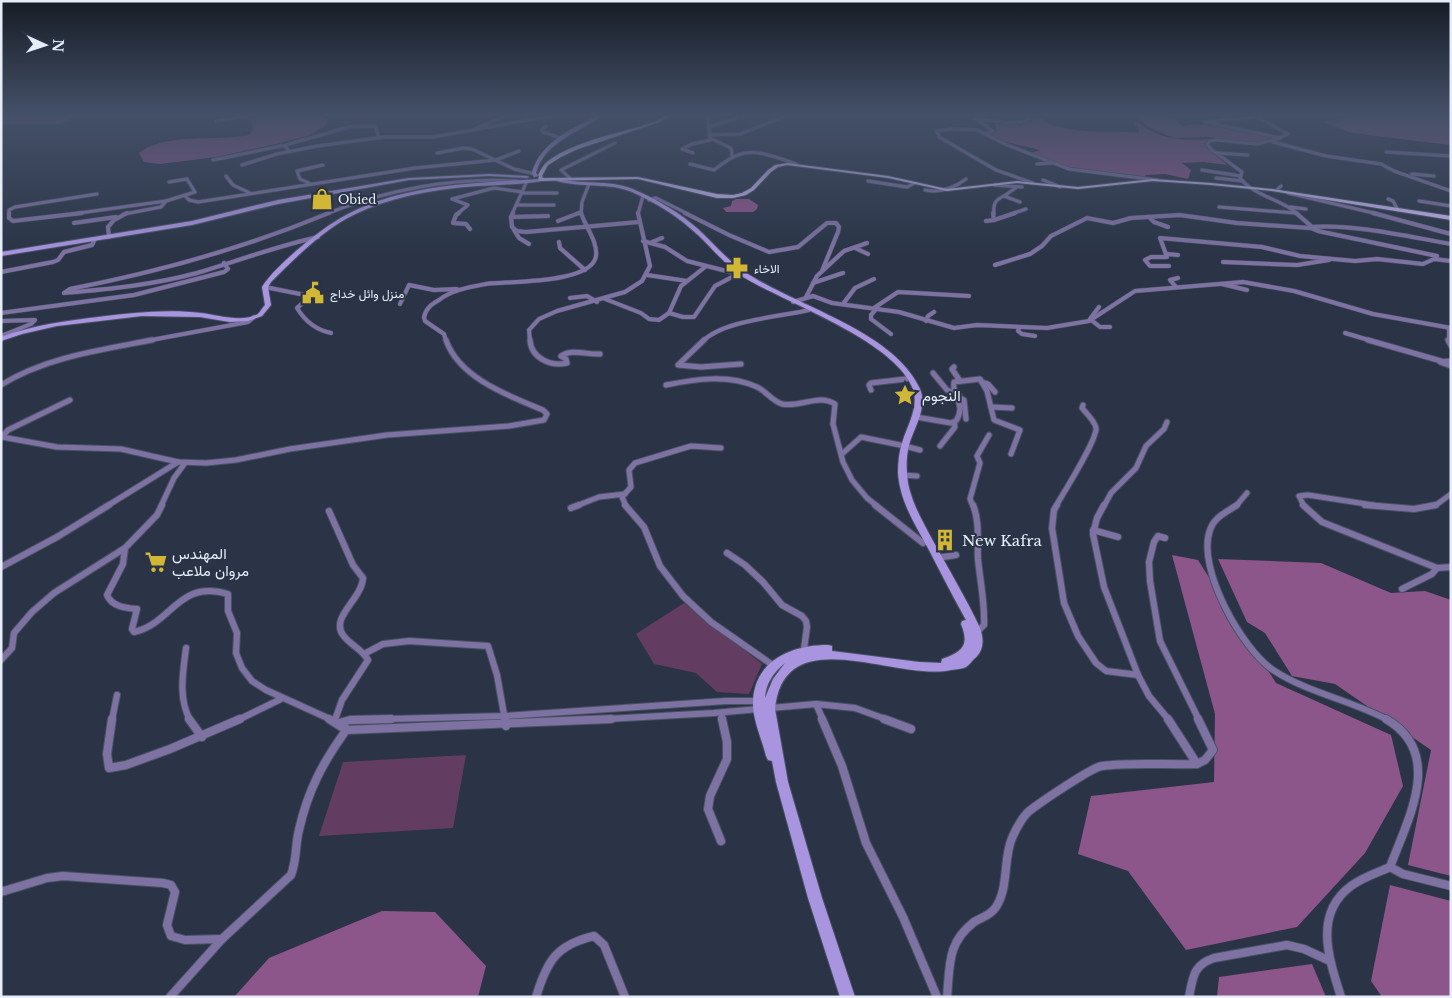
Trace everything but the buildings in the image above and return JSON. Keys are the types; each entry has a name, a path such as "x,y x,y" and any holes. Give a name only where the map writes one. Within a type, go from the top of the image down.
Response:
{"main road":[{"path":"548,163 538,176 559,180 638,178 717,196 730,197 738,197 752,192 772,168 781,164 796,164 888,177 947,190 1033,183 1085,188 1157,180 1245,183 1451,218"}],"street":[{"path":"242,164 246,163"},
{"path":"185,196 195,202 310,183 469,163"},
{"path":"501,163 514,169 538,176"},
{"path":"537,163 538,176"},
{"path":"571,179 561,170 576,163"},
{"path":"703,163 711,166 720,166"},
{"path":"690,164 714,170 724,163"},
{"path":"792,163 796,164"},
{"path":"983,163 1033,183"},
{"path":"1037,164 1054,163 1073,170 1157,180"},
{"path":"1230,163 1242,172 1241,176 1245,183 1258,195 1297,213 1310,227 1451,260"},
{"path":"1372,163 1382,164 1391,170 1407,174 1451,191"},
{"path":"310,183 300,179 297,171 323,165"},
{"path":"1202,170 1241,176"},
{"path":"1407,174 1434,176"},
{"path":"1,254 192,223 278,202 409,179 488,175 538,176"},
{"path":"226,176 233,186 250,193"},
{"path":"1,385 19,373 43,364 152,339 248,322 266,310 268,305 265,287 277,272 318,237 347,217 399,197 430,190 527,181 538,176"},
{"path":"1216,178 1245,183"},
{"path":"97,194 14,207 9,210 9,218 21,220 140,206 193,194 195,191 187,180 169,182"},
{"path":"318,237 283,245 195,273 121,288 64,293 70,289 118,280 241,245 300,225 343,207 406,189 463,182 502,180 517,182"},
{"path":"559,180 624,188 649,200 693,227 746,276 860,335 896,363 906,373 916,389 918,406 916,417 902,446 902,475 908,502 977,632 978,640 973,655 960,665 950,668 929,667 833,649 804,650 788,656 774,666 766,676 761,688 778,775 782,782 814,898 848,997"},
{"path":"868,180 906,187 915,183"},
{"path":"925,190 933,192 947,190 966,180"},
{"path":"1042,180 1060,187"},
{"path":"527,181 511,216 514,230 519,238 530,244"},
{"path":"1428,182 1445,186"},
{"path":"400,304 409,285 434,290 466,288 558,277 585,270 596,258 597,251 581,212 584,196 589,184"},
{"path":"994,185 1022,187"},
{"path":"994,220 992,209 995,203 1016,186"},
{"path":"470,228 466,224 453,222 456,215 468,205 452,199 494,188 523,192 557,193"},
{"path":"1279,189 1322,202 1400,219 1451,234"},
{"path":"600,354 568,352 561,356 566,359 567,363 558,364 535,354 526,337 527,328 539,318 562,309 597,302 628,291 642,282 647,274 650,261 639,222 638,208 642,196"},
{"path":"1004,196 1020,202"},
{"path":"649,200 656,198 729,235 769,252 798,247 827,223 836,223 839,227 838,232 822,271"},
{"path":"74,223 161,207 166,200"},
{"path":"1300,200 1322,202"},
{"path":"1388,200 1393,201 1398,210"},
{"path":"1420,202 1451,206"},
{"path":"516,205 554,205"},
{"path":"1219,207 1240,206 1297,213"},
{"path":"1271,208 1306,209"},
{"path":"986,221 1026,209"},
{"path":"558,221 581,212"},
{"path":"994,214 1005,216"},
{"path":"109,237 108,226 116,216"},
{"path":"511,216 548,216"},
{"path":"995,265 1030,254 1042,246 1051,236 1085,219 1113,223 1131,218 1180,216 1283,228 1310,227 1398,234 1451,244"},
{"path":"1150,218 1154,222 1168,226"},
{"path":"514,230 526,232 639,222"},
{"path":"1337,237 1351,240 1352,237"},
{"path":"650,243 662,238"},
{"path":"1167,254 1160,238 1269,248 1300,256 1359,261 1377,259 1423,264 1431,259 1451,260"},
{"path":"1,272 55,261 64,252 92,245 95,239"},
{"path":"643,241 665,247 687,261 746,276"},
{"path":"559,242 560,248 585,270"},
{"path":"806,297 822,271 844,252 867,243"},
{"path":"1384,244 1397,245 1402,243"},
{"path":"855,248 868,254"},
{"path":"1169,266 1150,266 1145,260 1151,256 1167,257 1167,254 1178,255"},
{"path":"1222,262 1297,266 1336,259"},
{"path":"1,313 134,295 224,272 228,269 224,264"},
{"path":"605,299 642,313 649,319 663,318 669,313 676,301 679,289 705,267"},
{"path":"813,283 843,273"},
{"path":"647,274 687,281"},
{"path":"669,313 683,317 694,317 715,286 736,275"},
{"path":"1176,286 1170,280 1178,278"},
{"path":"843,304 855,288 874,279"},
{"path":"793,302 806,297 816,297 843,304 875,308 954,328 983,326 1050,328 1090,319 1134,291 1176,286 1243,282 1270,286 1327,300 1373,314 1450,328 1448,340 1451,346"},
{"path":"1220,283 1227,287 1247,290"},
{"path":"265,287 305,295 305,301 297,308 324,332 331,333"},
{"path":"70,400 8,430 2,437 34,441 57,447 120,449 182,463 236,460 290,449 402,434 509,426 544,420 547,415 546,412 493,387 463,365 449,349 444,334 423,318 427,308 438,299 466,288"},
{"path":"890,334 871,319 875,308 892,296 906,291 968,296"},
{"path":"570,298 587,296 597,302"},
{"path":"1090,319 1100,307"},
{"path":"740,364 698,367 678,365 709,335 759,319 809,310"},
{"path":"926,320 934,312"},
{"path":"1,338 57,324 142,314 200,315 239,320 254,317"},
{"path":"1090,319 1110,330"},
{"path":"1,321 35,320 31,324 1,338"},
{"path":"983,326 987,330"},
{"path":"1019,328 1018,331 1022,334 1035,336"},
{"path":"1345,333 1441,361 1451,361"},
{"path":"1441,361 1451,366"},
{"path":"125,548 123,564 107,595 108,600 113,604 137,609 132,629 134,632 144,630 195,592 208,589 228,594 228,609 237,630 236,654 245,675 281,699 292,701 337,722 346,730 506,726 721,713 764,705 780,677 799,659 825,654 948,662 962,656 970,645 971,639 967,625 907,513 900,493 897,466 914,405 911,389 896,363"},
{"path":"954,367 952,369 960,381"},
{"path":"933,373 947,390 964,400 966,419"},
{"path":"666,385 703,378 727,378 761,389 783,404 803,403 821,399 831,400 834,404 833,424 842,454 849,474 859,490 900,526 924,543"},
{"path":"872,390 869,385 871,383 906,378"},
{"path":"940,446 955,427 954,422 960,416 960,397 953,384 960,381 978,379 988,384 995,392"},
{"path":"982,382 987,391 994,420 1020,430 1011,454"},
{"path":"1083,404 1082,408 1094,423 1096,429 1054,510 1052,528 1064,603 1078,636 1096,663 1106,671 1138,675"},
{"path":"991,407 1012,408"},
{"path":"916,417 954,422"},
{"path":"1167,422 1164,429 1146,446 1136,468 1112,493 1096,518 1093,530 1098,564 1104,586 1138,675 1149,696 1175,727 1197,764"},
{"path":"977,632 984,625 986,609 978,557 978,517 970,498 980,464 978,456 989,435"},
{"path":"842,454 857,439 864,436 920,450"},
{"path":"1,444 10,439"},
{"path":"721,448 691,446 629,466 631,487 622,497 623,502 644,527 653,544 660,565 680,594 714,624 774,666"},
{"path":"1,660 12,648 14,633 45,599 125,548 157,515 182,463"},
{"path":"1,567 57,537 182,463"},
{"path":"902,475 917,476"},
{"path":"1247,493 1239,504 1214,521 1208,535 1209,560 1214,578 1240,633 1257,655 1285,678 1383,717 1398,726 1410,737 1416,752 1418,783 1390,867"},
{"path":"571,508 599,497 625,494"},
{"path":"1451,494 1436,505 1414,509 1357,504 1308,495 1299,496 1302,504 1322,522 1437,568 1451,567"},
{"path":"329,511 354,565 363,578 362,592 345,611 341,632 346,640 366,653 368,660 342,700 337,722"},
{"path":"1093,530 1118,537"},
{"path":"947,997 950,961 954,946 958,937 976,922 987,917 996,907 1002,890 1012,841 1017,827 1027,813 1055,793 1100,766 1197,764 1205,760 1213,750 1160,641 1150,581 1149,562 1154,542 1158,536 1165,538"},
{"path":"727,553 751,571 782,605 802,616 806,621 808,627 804,650"},
{"path":"937,558 956,555"},
{"path":"1402,589 1432,574 1437,568"},
{"path":"366,653 383,644 409,641 488,646 506,726"},
{"path":"186,648 183,678 184,700 187,715 202,737"},
{"path":"117,695 107,750 106,763 109,768 124,765 225,728 281,699"},
{"path":"337,722 350,720 505,716 726,701 764,705 816,704 856,708 911,729"},
{"path":"816,704 842,766 866,843 903,917 937,997"},
{"path":"721,713 728,747 727,757 725,766 710,798 708,809 721,841"},
{"path":"416,729 419,718"},
{"path":"170,997 222,939 291,875 296,862 296,845 305,802 326,758 346,730 350,720"},
{"path":"1341,997 1326,945 1327,917 1331,907 1350,888 1371,874 1390,867 1403,874 1451,886"},
{"path":"1,892 47,878 63,876 163,883 171,885 175,892 167,925 171,936 185,940 222,939"},
{"path":"536,997 544,973 558,950 577,939 594,936 604,945 625,997"},
{"path":"1189,997 1200,964 1206,959 1287,945 1308,951 1330,961"}],"shaded area":[{"path":"149,163 171,163 160,164"},
{"path":"1055,163 1191,163 1182,163 1191,170 1188,179 1165,174 1146,175 1144,177 1069,168"},
{"path":"1208,163 1224,163 1227,165"},
{"path":"736,199 749,199 758,205 757,209 753,212 726,212 723,208 731,206 732,201"},
{"path":"1172,555 1198,560 1276,683 1391,735 1403,786 1365,853 1297,927 1186,950 1128,871 1078,854 1091,796 1214,782 1215,714"},
{"path":"1218,559 1321,563 1391,593 1425,591 1451,600 1451,876 1408,865 1431,750 1335,684 1292,676 1265,633 1247,622"},
{"path":"684,603 762,664 749,694 717,692 696,673 654,664 636,634"},
{"path":"466,755 453,828 319,836 343,762"},
{"path":"1390,885 1451,901 1451,997 1382,997 1371,981"},
{"path":"382,911 435,912 486,966 478,997 234,997 269,958"},
{"path":"1312,964 1326,997 1217,997 1219,977"}],"place":[{"name":"Obied","path":"322,199"},
{"name":"الاخاء","path":"737,268"},
{"name":"منزل وائل خداج","path":"313,293"},
{"name":"النجوم","path":"905,395"},
{"name":"New Kafra","path":"945,540"},
{"name":"المهندس مروان ملاعب","path":"156,562"}]}
